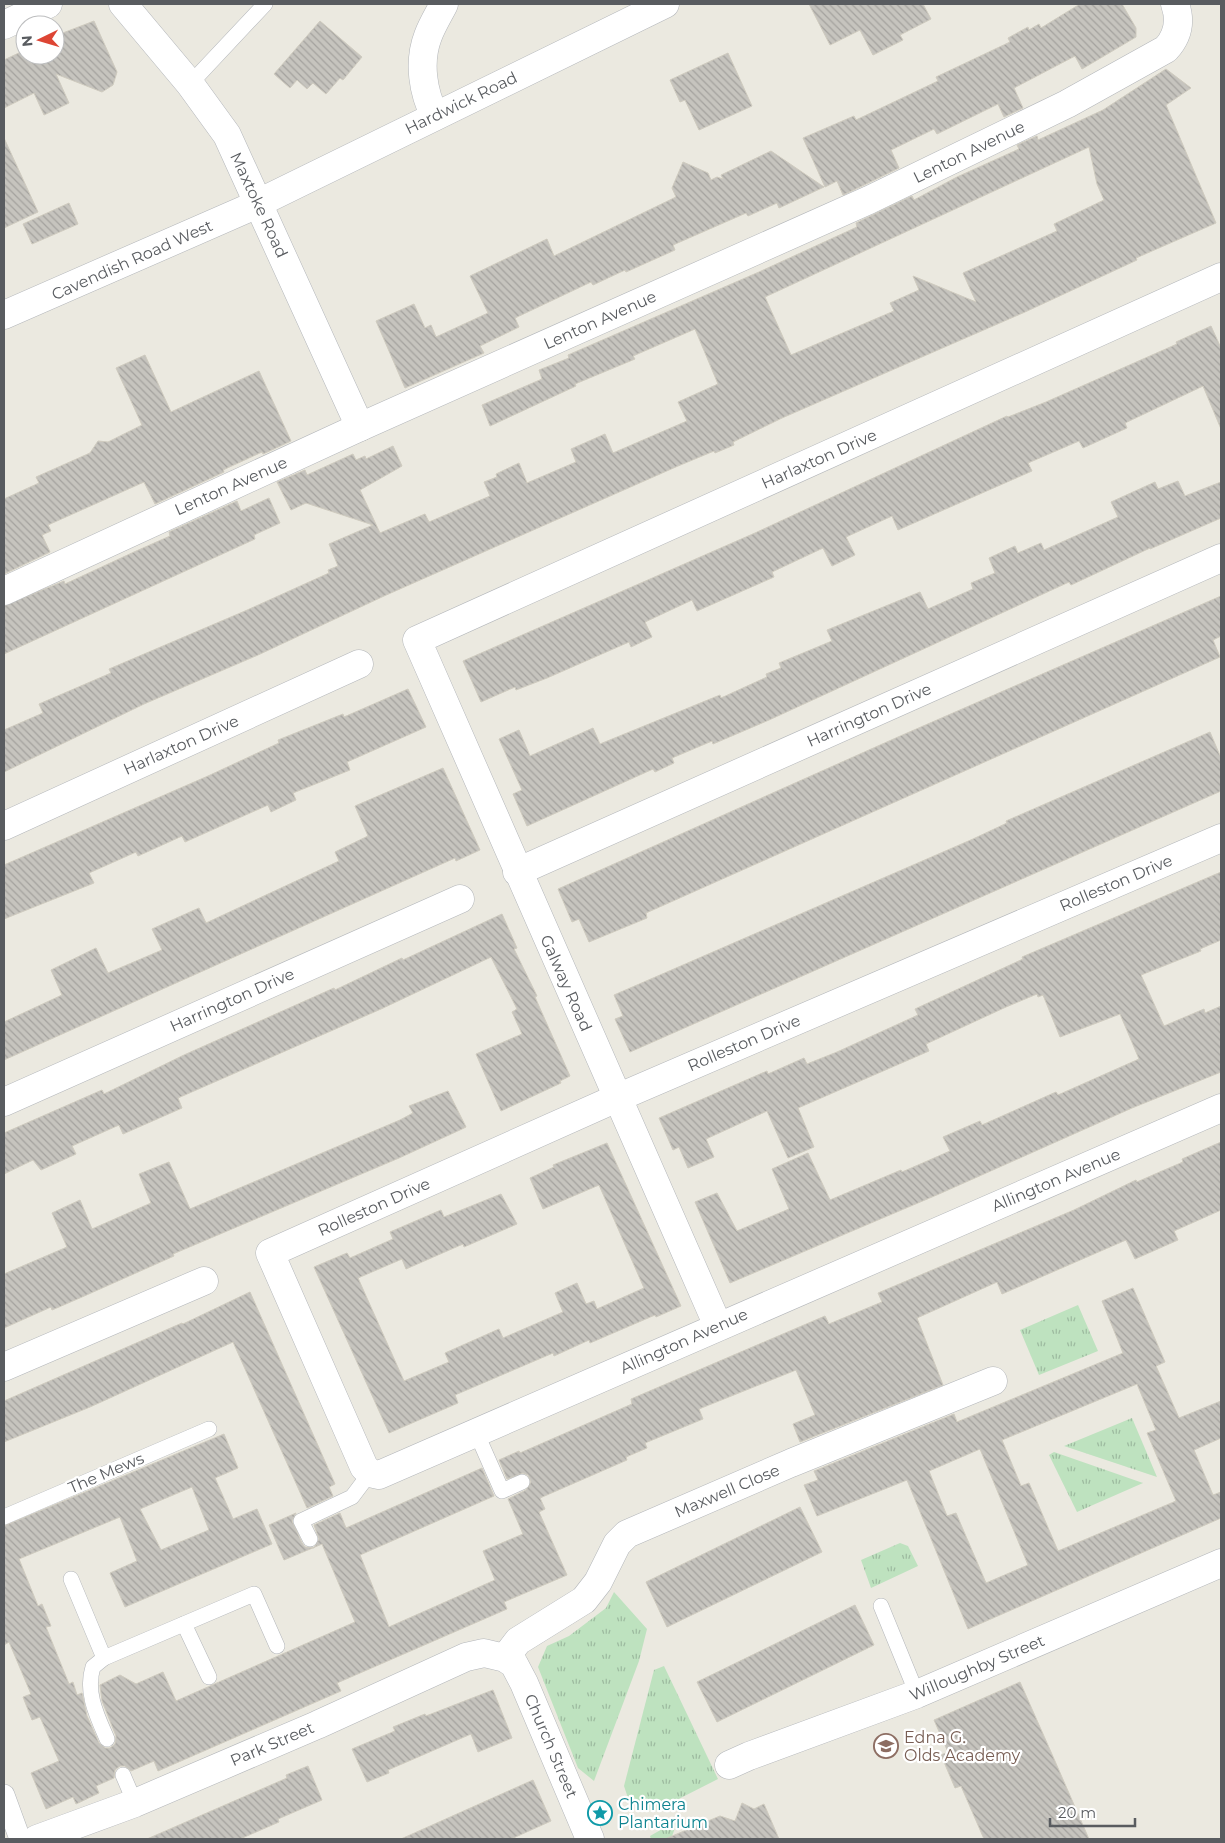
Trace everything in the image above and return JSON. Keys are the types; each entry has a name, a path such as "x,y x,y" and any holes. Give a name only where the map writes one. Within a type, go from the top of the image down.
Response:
{"street":[{"path":"4,26 48,4"},
{"name":"Maxtoke Road","path":"123,4 190,84 227,135 360,428"},
{"path":"435,116 427,100 423,74 428,37 444,4"},
{"name":"Hardwick Road","path":"258,203 665,4"},
{"name":"Lenton Avenue","path":"4,590 869,200 1067,104 1166,49 1174,40 1177,15"},
{"name":"Cavendish Road West","path":"4,314 258,203"},
{"name":"Harlaxton Drive","path":"417,640 1221,277"},
{"name":"Harrington Drive","path":"517,872 1221,558"},
{"name":"Galway Road","path":"417,640 517,872 718,1326"},
{"name":"Harlaxton Drive","path":"4,826 359,664"},
{"name":"Rolleston Drive","path":"370,1474 364,1467 270,1253 617,1098 1221,838"},
{"name":"Harrington Drive","path":"4,1102 460,898"},
{"name":"Allington Avenue","path":"370,1474 379,1475 1221,1108"},
{"path":"4,1368 204,1281"},
{"name":"Maxwell Close","path":"505,1658 518,1641 584,1600 598,1582 617,1544 627,1534 791,1463 993,1381"},
{"name":"Willoughby Street","path":"729,1765 917,1694 1221,1563"},
{"name":"Park Street","path":"37,1839 135,1803 317,1725 466,1657 484,1653 505,1658"},
{"name":"Church Street","path":"505,1658 514,1664 524,1683 590,1839"},
{"path":"4,1795 20,1839"}],"lane":[{"path":"190,84 265,4"},
{"name":"The Mews","path":"4,1517 209,1429"},
{"path":"476,1432 502,1491 522,1482"},
{"path":"310,1539 301,1521 352,1497 370,1474"},
{"path":"71,1579 104,1658"},
{"path":"107,1739 94,1708 90,1688 93,1666 104,1658 254,1594 277,1646"},
{"path":"881,1606 917,1694"},
{"path":"184,1624 209,1677"},
{"path":"123,1775 135,1803"}],"green space":[{"path":"1078,1305 1098,1351 1039,1375 1020,1330"},
{"path":"1132,1418 1157,1477 1064,1446"},
{"path":"1054,1452 1143,1483 1077,1512 1049,1455"},
{"path":"900,1543 908,1546 918,1566 871,1588 861,1560"},
{"path":"614,1592 647,1629 639,1661 594,1781 578,1768 538,1667 547,1646 569,1636 606,1608"},
{"path":"664,1666 718,1779 653,1812 628,1798 624,1786 654,1670"},
{"path":"678,1820 671,1839 651,1839 650,1836"}],"building":[{"path":"809,4 923,4 931,19 900,35 903,40 873,55 860,30 830,45"},
{"path":"1080,4 1122,4 1136,28 1136,37 1082,69 1075,56 1014,88 1023,108 1004,117 998,104 937,134 934,129 891,150 899,168 862,186 843,195 837,181 825,187 803,138 854,116 856,120 938,81 936,77 1010,42 1008,38 1028,27 1029,30 1039,24 1041,28"},
{"path":"94,21 117,72 113,85 102,92 56,74 69,103 44,115 34,93 4,108 4,60 15,55 15,65 65,65 65,32"},
{"path":"320,21 362,57 343,80 340,78 326,94 313,83 307,89 297,80 290,88 274,74"},
{"path":"728,53 752,106 699,130 685,100 680,102 670,80"},
{"path":"1166,69 1191,88 1166,105 1216,223 1136,258 1137,260 1025,312 782,418 733,442 734,445 678,466 384,596 258,655 144,704 4,772 4,730 43,713 39,704 111,673 109,669 329,573 328,570 338,566 329,544 373,525 306,503 291,510 277,482 305,470 307,475 353,454 356,460 365,456 366,459 393,446 402,466 360,490 380,533 425,514 429,522 490,496 484,482 497,477 496,474 519,463 527,483 576,462 571,449 605,434 613,453 687,421 678,402 718,384 695,329 633,356 635,359 575,384 576,386 490,426 482,405 542,379 539,370 569,358 568,355 759,272 857,227 856,223 912,196 914,200 957,177 1019,149 1017,145 1037,136 1038,140 1103,110","holes":["1089,147 1097,184 1104,200 1054,224 1057,231 963,273 976,302 913,276 919,290 890,303 894,311 791,355 765,297"]},
{"path":"4,138 38,212 4,228"},
{"path":"771,151 824,187 779,208 777,203 748,216 746,213 673,245 675,250 593,285 591,282 515,318 519,327 480,346 484,353 405,388 376,321 414,304 425,328 431,325 436,337 488,313 470,276 547,239 554,256 676,197 672,188 683,162 708,173 711,180 717,177 723,179 721,175"},
{"path":"69,203 78,224 32,244 23,224"},
{"path":"1211,326 1221,348 1221,429 1203,386 1125,423 1127,428 1083,448 1079,441 1028,463 1032,471 898,530 892,516 846,537 855,555 832,566 823,548 772,572 774,577 697,611 692,600 645,622 652,637 631,647 629,642 547,678 516,690 515,687 481,702 463,661 755,533 1007,416 1046,402 1177,344 1176,342"},
{"path":"145,355 171,412 259,371 291,441 223,470 224,472 155,504 144,482 48,525 51,531 42,535 50,552 4,574 4,499 39,483 36,477 90,453 98,441 108,442 142,425 116,368"},
{"path":"1178,481 1185,496 1221,482 1221,518 1150,548 1071,585 1069,582 769,720 713,744 712,741 672,758 674,763 655,772 653,769 527,826 513,794 522,790 499,739 519,730 530,756 593,728 600,744 720,695 721,698 767,677 766,674 781,668 779,663 832,641 827,630 920,592 928,609 973,589 971,583 995,573 989,558 1015,546 1018,553 1041,543 1044,550 1118,517 1111,502 1155,482 1158,489"},
{"path":"269,498 280,523 254,535 255,539 4,654 4,606 64,581 65,584 170,536 169,532 237,501 241,511"},
{"path":"1221,596 1221,636 1213,640 1220,657 646,913 647,918 589,942 579,919 572,922 558,889 898,737"},
{"path":"408,689 426,727 347,762 350,770 293,793 296,800 271,812 268,805 185,842 182,836 138,856 136,852 89,873 94,883 4,919 4,865 208,776 279,743 278,740 343,714 344,717"},
{"path":"1210,732 1221,758 1221,791 630,1052 615,1019 623,1016 614,995 973,839 1007,823 1006,821"},
{"path":"443,768 480,850 456,861 455,858 4,1060 4,1022 62,995 51,970 96,948 108,973 162,950 152,929 199,908 206,923 339,861 335,852 368,836 355,806"},
{"path":"1221,872 1221,940 1200,949 1201,951 1141,975 1164,1026 1204,1009 1205,1013 1221,1006 1221,1072 1132,1108 939,1194 730,1283 695,1202 717,1193 737,1231 789,1209 772,1169 808,1153 830,1200 950,1151 943,1137 980,1121 982,1125 1056,1092 1058,1095 1139,1059 1120,1014 1060,1037 1043,995 1038,997 1037,994 1006,1007 926,1044 929,1051 798,1108 814,1147 788,1158 767,1111 706,1139 714,1157 688,1168 679,1147 673,1150 659,1118 767,1071 768,1074 804,1058 807,1064 837,1052 918,1015 915,1009 1023,959 1022,957"},
{"path":"502,914 517,948 514,949 537,996 535,997 570,1076 560,1081 561,1083 501,1111 476,1054 522,1034 512,1012 517,1009 491,957 381,1009 178,1098 182,1108 123,1134 119,1125 72,1146 76,1154 41,1170 33,1160 4,1174 4,1133 102,1090 104,1094 184,1055 334,988 335,990 402,958 403,960"},
{"path":"448,1091 466,1127 399,1158 173,1254 174,1256 82,1297 52,1310 51,1307 4,1328 4,1274 67,1247 52,1213 80,1200 92,1229 151,1203 139,1174 169,1162 190,1209 400,1120 413,1113 409,1106"},
{"path":"1221,1142 1221,1210 1174,1231 1178,1240 1135,1259 1126,1240 1002,1294 997,1282 917,1318 943,1385 800,1442 793,1424 815,1415 796,1370 699,1409 703,1419 645,1443 647,1448 626,1457 627,1460 540,1498 545,1509 539,1512 567,1575 504,1602 507,1609 337,1683 341,1691 158,1771 154,1761 131,1771 125,1766 120,1766 115,1770 114,1778 96,1786 99,1793 76,1804 73,1797 46,1809 31,1773 59,1761 40,1717 32,1720 23,1697 31,1694 9,1642 4,1645 4,1526 224,1434 238,1468 215,1478 233,1519 257,1509 272,1544 125,1607 110,1573 137,1561 120,1517 19,1559 38,1606 42,1604 51,1626 46,1627 69,1684 73,1682 77,1695 82,1693 87,1716 99,1743 105,1748 110,1748 115,1744 116,1736 102,1701 100,1685 120,1675 136,1684 163,1672 176,1701 355,1622 322,1544 314,1547 319,1539 314,1525 340,1513 346,1528 482,1468 494,1496 360,1555 389,1627 495,1580 483,1551 523,1534 508,1499 526,1490 531,1482 528,1475 523,1473 507,1479 499,1460 519,1451 520,1453 632,1404 631,1399 825,1316 829,1324 882,1302 878,1293 1074,1210 1136,1180 1137,1182 1183,1162 1182,1159","holes":["192,1487 209,1530 161,1550 140,1509"]},
{"path":"607,1143 681,1306 590,1343 589,1340 554,1356 553,1353 455,1395 458,1403 389,1433 314,1267 347,1253 350,1258 393,1239 390,1232 441,1210 444,1217 501,1194 517,1224 464,1247 463,1244 406,1269 402,1259 358,1278 404,1381 449,1362 445,1353 499,1329 503,1338 563,1312 555,1293 577,1283 586,1304 594,1301 597,1309 644,1288 599,1185 543,1209 530,1178 554,1167 553,1165"},
{"path":"1133,1288 1165,1362 1156,1366 1179,1418 1221,1401 1221,1438 1194,1450 1213,1495 1221,1492 1221,1518 968,1629 907,1480 817,1516 804,1485 818,1480 814,1471 954,1414 957,1422 1123,1353 1102,1301","holes":["1137,1384 1156,1430 1147,1433 1176,1501 1058,1551 1029,1483 1021,1486 1002,1440","980,1449 1028,1565 986,1583 956,1513 947,1516 929,1471"]},
{"path":"250,1292 335,1484 329,1487 333,1496 307,1508 233,1342 90,1407 4,1442 4,1401 183,1324"},
{"path":"800,1507 822,1552 667,1627 646,1582"},
{"path":"296,1513 292,1521 305,1547 313,1548 284,1560 269,1525"},
{"path":"855,1605 874,1645 717,1722 697,1682"},
{"path":"1020,1682 1089,1839 984,1839 961,1786 955,1788 941,1755 948,1752 934,1720"},
{"path":"493,1690 512,1738 478,1752 471,1734 388,1770 389,1773 367,1782 352,1749 395,1731 393,1727"},
{"path":"308,1766 322,1800 278,1819 279,1822 240,1839 147,1839 287,1778 286,1775"},
{"path":"533,1780 551,1821 511,1839 401,1839"},
{"path":"742,1803 754,1809 764,1804 779,1839 665,1839 720,1816 735,1821"}],"place":[{"name":"Edna G. Olds Academy","path":"886,1746"},
{"name":"Chimera Plantarium","path":"600,1813"}]}
